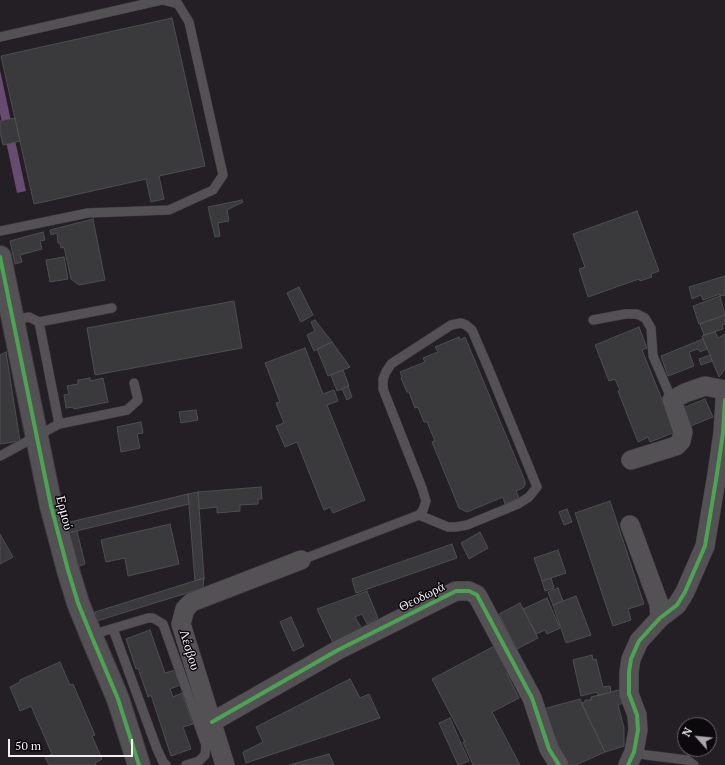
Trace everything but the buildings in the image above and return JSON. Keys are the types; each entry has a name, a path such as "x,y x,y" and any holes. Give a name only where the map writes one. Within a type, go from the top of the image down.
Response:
{"street":[{"name":"Ερμού","path":"0,257 51,506 68,570 90,635 118,698 139,765"},
{"path":"631,460 676,446 681,441 683,432 672,400 685,393 705,386 725,390"},
{"path":"631,759 638,730 637,715 629,694 629,672 631,659 639,641 660,618 677,605 686,592 705,546 723,433 725,400"},
{"path":"630,525 659,604 660,618"},
{"name":"Λέσβου","path":"225,765 181,624 185,609 192,602 301,560"},
{"name":"Θεοδωρά","path":"212,722 338,650 456,591 469,591 477,595 532,698 549,749 559,765"}],"lane":[{"path":"0,37 163,0 178,4 190,22 222,175 213,190 169,210 88,213 0,230"},
{"path":"14,320 29,317 39,322 112,308"},
{"path":"593,320 625,314 637,314 645,318 651,328 653,356 672,400"},
{"path":"39,322 59,424"},
{"path":"301,560 418,515 423,510 426,502 422,488 382,389 383,379 391,364 451,325 461,323 472,330 537,487 529,496 518,504 467,525 456,527 448,526 418,515"},
{"path":"0,456 59,424 127,410 138,400 134,383"},
{"path":"90,635 148,618 154,618 163,624 206,745 204,755 199,761 186,765"},
{"path":"113,628 157,749 166,765"},
{"path":"631,759 646,755 687,760 694,765"}],"shaded area":[{"path":"0,70 26,191 17,193 0,113"}],"cycle path":[{"path":"0,257 51,506 68,570 78,603 118,699 139,765"},
{"path":"628,765 634,752 638,730 637,715 629,694 629,672 631,659 639,641 660,618 677,605 685,592 705,546 723,433 725,400"},
{"path":"212,722 338,650 456,591 469,591 477,595 532,698 549,749 559,765"}]}
